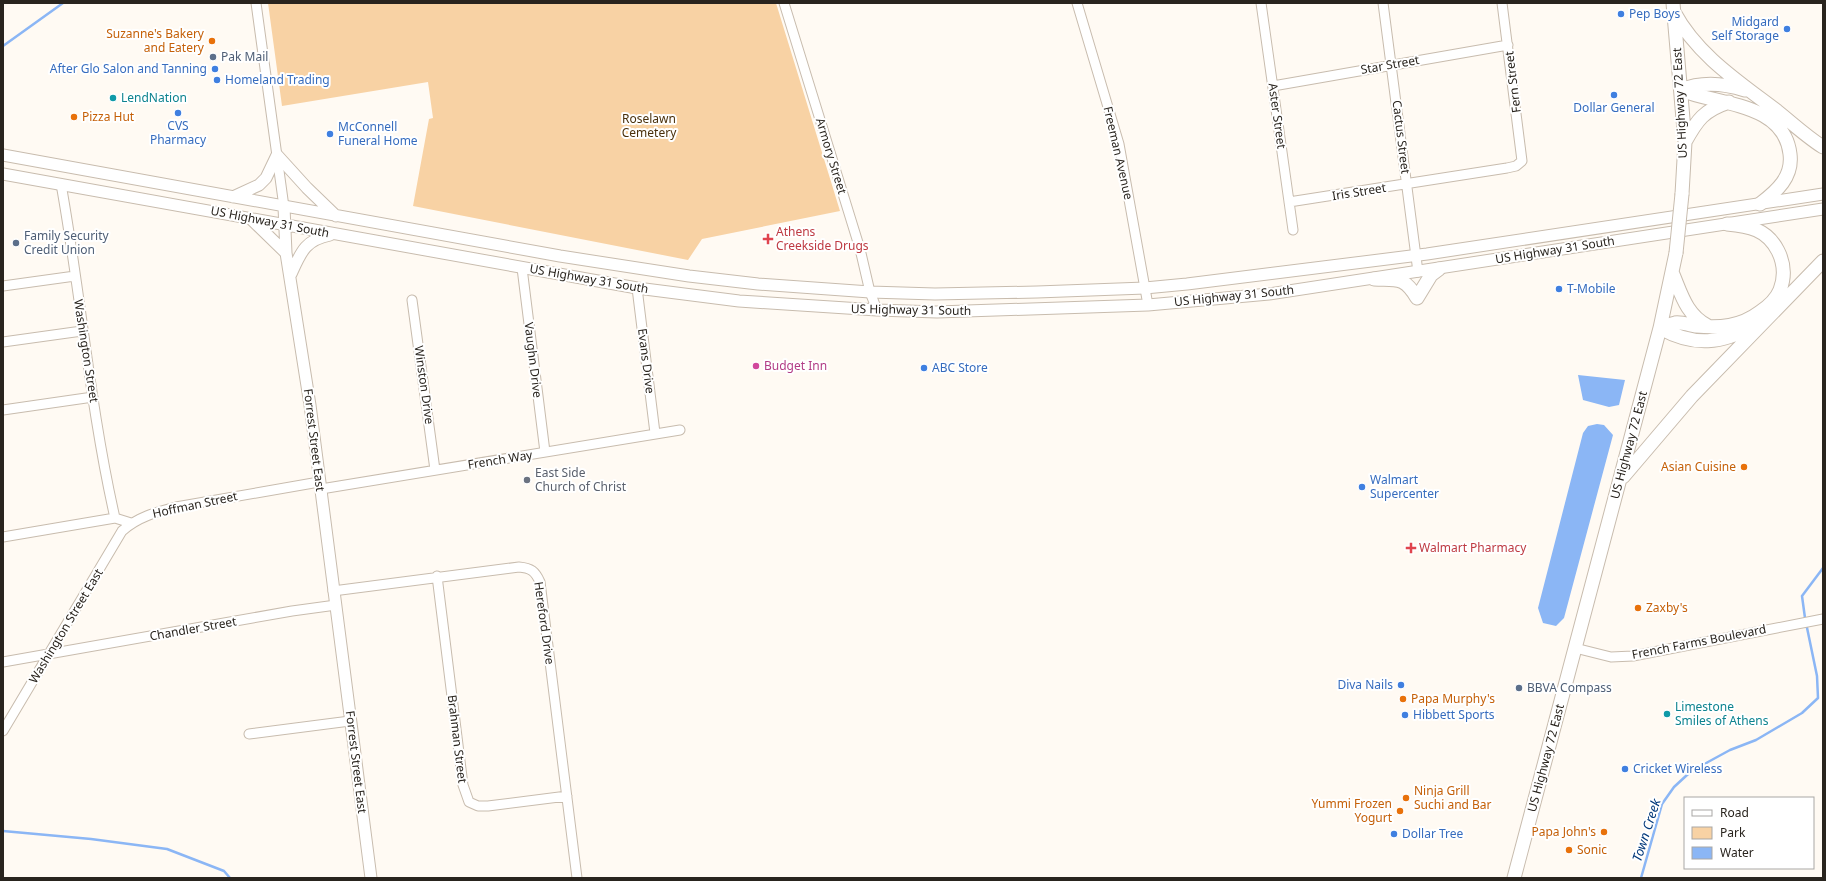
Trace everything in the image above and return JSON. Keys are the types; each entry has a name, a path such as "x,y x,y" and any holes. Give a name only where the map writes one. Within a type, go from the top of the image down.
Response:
{"highway":[{"name":"US Highway 72 East","path":"1514,878 1660,328 1676,253 1682,194 1684,142 1681,90 1673,8"},
{"path":"1673,8 1683,29 1700,49 1754,94 1823,147"},
{"path":"1681,90 1694,85 1711,84 1728,85 1754,94"},
{"path":"1681,90 1696,96 1729,102 1750,109 1766,117 1780,130 1787,143 1790,157 1786,178 1778,189 1760,204"},
{"path":"1684,142 1696,123 1704,114 1729,102"},
{"path":"1660,328 1676,323 1713,327 1738,324 1754,317 1775,299 1783,280 1782,260 1772,241 1761,232 1748,226 1727,224"},
{"path":"1619,482 1672,418 1767,317 1823,261"},
{"path":"1374,279 1400,280 1406,282 1417,298 1431,276 1439,269"},
{"path":"1672,272 1688,310 1697,319 1713,327"},
{"path":"1660,328 1671,334 1690,340 1716,340 1740,333 1767,317"}],"main road":[{"name":"US Highway 31 South","path":"3,155 337,216 407,227 560,256 689,276 758,284 870,292 935,294 1145,288 1308,270 1823,194"},
{"path":"233,197 259,185 266,178 277,155 307,188 337,216"},
{"name":"US Highway 31 South","path":"3,174 636,288 739,301 877,310 937,312 1082,309 1148,305 1269,294 1823,209"},
{"name":"Forrest Street East","path":"284,206 286,253 291,274 310,405 370,878"},
{"path":"250,218 286,253"},
{"path":"291,274 302,250 309,243 319,237 334,234"}],"street":[{"name":"Forrest Street East","path":"256,3 284,206"},
{"name":"Armory Street","path":"784,3 860,249 870,292 877,310"},
{"name":"Freeman Avenue","path":"1077,3 1119,144 1148,305"},
{"name":"Aster Street","path":"1261,3 1293,230"},
{"name":"Cactus Street","path":"1383,3 1417,255 1418,272"},
{"name":"Fern Street","path":"1502,3 1522,161"},
{"name":"Star Street","path":"1272,86 1508,44"},
{"name":"Iris Street","path":"1289,202 1507,168 1516,166 1522,161"},
{"name":"Washington Street","path":"61,184 70,231 82,330 115,518"},
{"name":"Vaughn Drive","path":"522,268 545,452"},
{"path":"3,286 75,276"},
{"name":"Evans Drive","path":"636,288 655,433"},
{"name":"Winston Drive","path":"412,300 435,470"},
{"path":"3,342 82,330"},
{"path":"3,410 93,397"},
{"name":"French Way","path":"320,485 435,470 680,430"},
{"name":"Hoffman Street","path":"131,523 154,512 176,507 320,485"},
{"path":"3,537 115,518 131,523"},
{"name":"Washington Street East","path":"3,730 51,653 122,531 131,523"},
{"name":"Hereford Drive","path":"334,591 519,566 529,568 536,574 540,582 577,878"},
{"name":"Brahman Street","path":"437,576 463,785 469,802 478,806 488,806 567,796"},
{"name":"Chandler Street","path":"3,662 336,605"},
{"name":"French Farms Boulevard","path":"1575,648 1611,657 1633,656 1823,619"},
{"path":"249,734 350,721"}],"green space":[{"name":"Roselawn Cemetery","path":"268,3 776,3 840,211 702,239 688,260 413,206 429,119 433,118 428,82 282,106"}],"water":[{"path":"1578,375 1625,380 1619,405 1609,407 1583,400"},
{"path":"1597,424 1604,425 1613,435 1564,618 1556,626 1543,623 1538,608 1583,433 1588,426"}],"waterway":[{"path":"3,46 63,3"},
{"name":"Town Creek","path":"1641,878 1662,804 1674,787 1687,775 1708,762 1730,750 1756,740 1802,713 1818,698 1817,676 1802,596 1823,568"},
{"path":"3,831 91,839 167,849 224,871 230,878"}],"place":[{"name":"Pep Boys","path":"1621,14"},
{"name":"Midgard Self Storage","path":"1787,29"},
{"name":"Suzanne's Bakery and Eatery","path":"212,41"},
{"name":"Pak Mail","path":"213,57"},
{"name":"After Glo Salon and Tanning","path":"215,69"},
{"name":"Homeland Trading","path":"217,80"},
{"name":"Dollar General","path":"1614,95"},
{"name":"LendNation","path":"113,98"},
{"name":"CVS Pharmacy","path":"178,113"},
{"name":"Pizza Hut","path":"74,117"},
{"name":"McConnell Funeral Home","path":"330,134"},
{"name":"Athens Creekside Drugs","path":"768,239"},
{"name":"Family Security Credit Union","path":"16,243"},
{"name":"T-Mobile","path":"1559,289"},
{"name":"Budget Inn","path":"756,366"},
{"name":"ABC Store","path":"924,368"},
{"name":"Asian Cuisine","path":"1744,467"},
{"name":"East Side Church of Christ","path":"527,480"},
{"name":"Walmart Supercenter","path":"1362,487"},
{"name":"Walmart Pharmacy","path":"1411,548"},
{"name":"Zaxby's","path":"1638,608"},
{"name":"Diva Nails","path":"1401,685"},
{"name":"BBVA Compass","path":"1519,688"},
{"name":"Papa Murphy's","path":"1403,699"},
{"name":"Limestone Smiles of Athens","path":"1667,714"},
{"name":"Hibbett Sports","path":"1405,715"},
{"name":"Cricket Wireless","path":"1625,769"},
{"name":"Ninja Grill Suchi and Bar","path":"1406,798"},
{"name":"Yummi Frozen Yogurt","path":"1400,811"},
{"name":"Papa John's","path":"1604,832"},
{"name":"Dollar Tree","path":"1394,834"},
{"name":"Sonic","path":"1569,850"}]}
